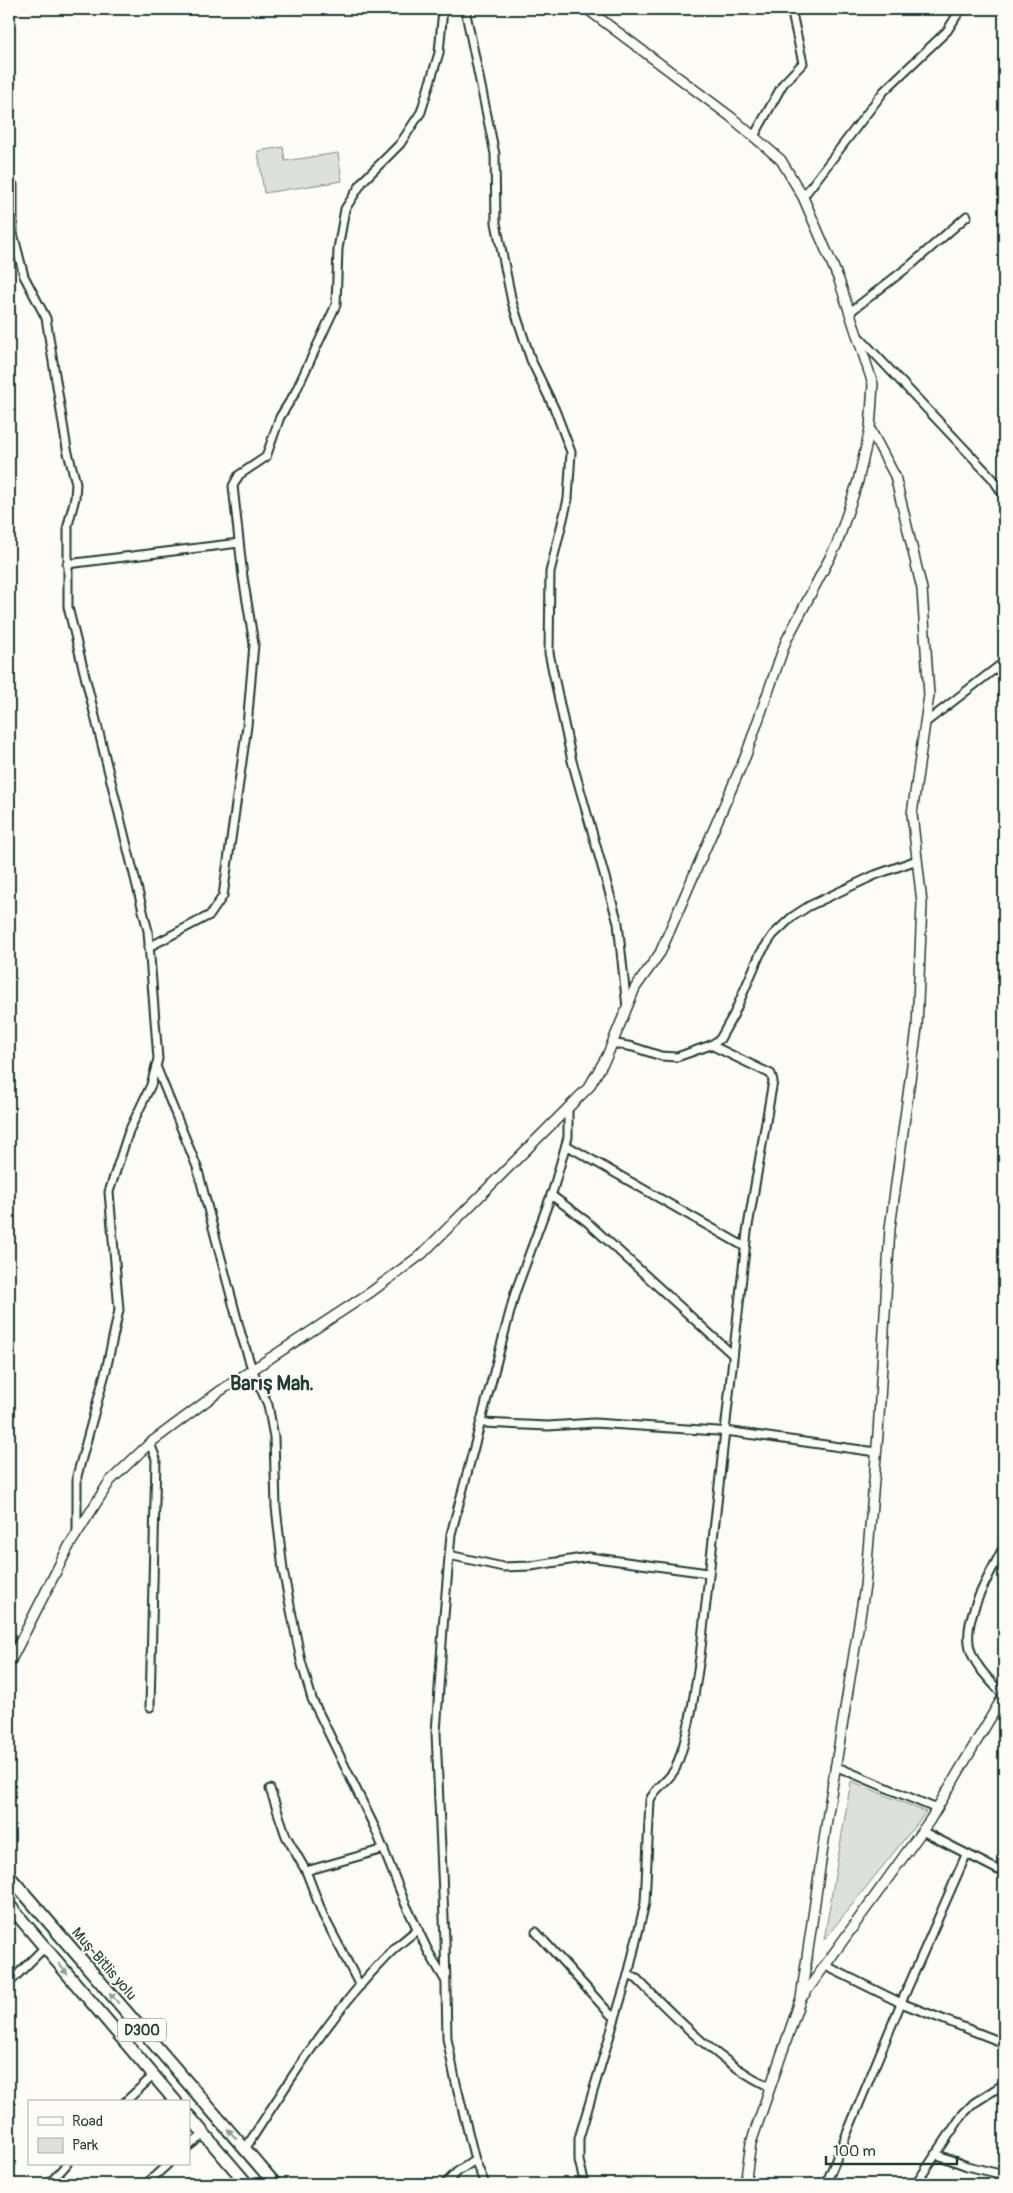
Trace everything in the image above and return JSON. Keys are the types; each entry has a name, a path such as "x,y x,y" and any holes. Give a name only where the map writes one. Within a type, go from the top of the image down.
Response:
{"highway":[{"name":"Muş-Bitlis yolu","path":"9,1876 275,2184"},
{"name":"D300","path":"9,1905 174,2100"},
{"path":"190,2117 247,2184"}],"street":[{"path":"149,947 210,915 223,896 247,726 254,644 233,486 238,474 266,457 280,417 294,393 336,305 338,249 345,208 363,182 400,144 421,112 439,53 443,9"},
{"path":"465,9 495,154 496,223 512,302 531,360 555,410 571,452 568,499 550,572 549,653 572,761 618,923 627,1008"},
{"path":"9,1664 77,1534 110,1481 150,1443 220,1391 371,1292 422,1254 590,1087 612,1043 635,988 660,952 746,755 786,641 837,544 858,481 870,429 873,384 839,280 804,197 781,160 754,136 732,117 587,9"},
{"path":"754,136 783,84 803,63 791,9"},
{"path":"804,197 884,91 947,31 961,9"},
{"path":"13,185 13,233 24,276 46,318 67,449 76,483 75,498 68,525 68,607 148,931 158,1059 150,1085 129,1131 109,1192 119,1310 106,1370 77,1476 77,1534"},
{"path":"850,312 912,264 967,216"},
{"path":"858,335 993,479 1004,496"},
{"path":"745,2184 751,2143 801,1998 865,1586 876,1452 890,1228 917,1028 922,903 912,814 929,695 922,589 895,476 870,429"},
{"path":"67,564 239,542"},
{"path":"925,723 1004,662"},
{"path":"612,1043 633,1046 661,1056 677,1057 711,1045 720,1039 734,1014 760,954 773,935 792,917 809,906 875,875 917,860"},
{"path":"585,2184 579,2161 579,2138 628,1975 646,1894 646,1855 650,1800 656,1789 676,1768 690,1721 745,1247 773,1081 771,1074 711,1045"},
{"path":"156,1066 197,1167 252,1369 268,1405 274,1437 276,1507 283,1570 301,1661 312,1700 384,1849 418,1929 446,1980"},
{"path":"485,2184 475,2160 447,2038 436,1733 449,1555 451,1534 515,1294 551,1196 566,1145 568,1137 568,1108"},
{"path":"566,1145 745,1247"},
{"path":"551,1196 586,1220 733,1355"},
{"path":"482,1423 548,1426 594,1423 725,1431 876,1452"},
{"path":"150,1443 156,1459 150,1707"},
{"path":"801,1998 922,1831 1004,1695 977,1663 970,1649 968,1633 976,1605 1004,1546"},
{"path":"449,1555 503,1567 531,1566 589,1557 708,1573"},
{"path":"836,1766 937,1808"},
{"path":"270,1789 286,1836 306,1871 323,1914 360,1986"},
{"path":"922,1831 1004,1873"},
{"path":"306,1871 384,1849"},
{"path":"826,2184 901,2003 966,1855"},
{"path":"245,2149 290,2080 360,1986 386,1956 418,1929"},
{"path":"536,1932 610,2014 615,2016"},
{"path":"9,1983 45,1947"},
{"path":"824,1965 901,2003 1004,2042"},
{"path":"628,1975 637,1979 710,2049 740,2070 770,2087"},
{"path":"127,2100 154,2075"},
{"path":"916,2184 962,2114 974,2103 1004,2084"},
{"path":"190,2145 204,2134"},
{"path":"935,2154 967,2166 1004,2175"},
{"path":"445,2184 457,2172 475,2160"},
{"path":"49,2184 65,2166"},
{"path":"146,2184 166,2166"}],"green space":[{"path":"283,147 285,161 338,153 342,181 264,193 258,151"},
{"path":"851,1781 926,1812 824,1940"}],"district":[{"name":"Barış Mah.","path":"272,1383"}]}
